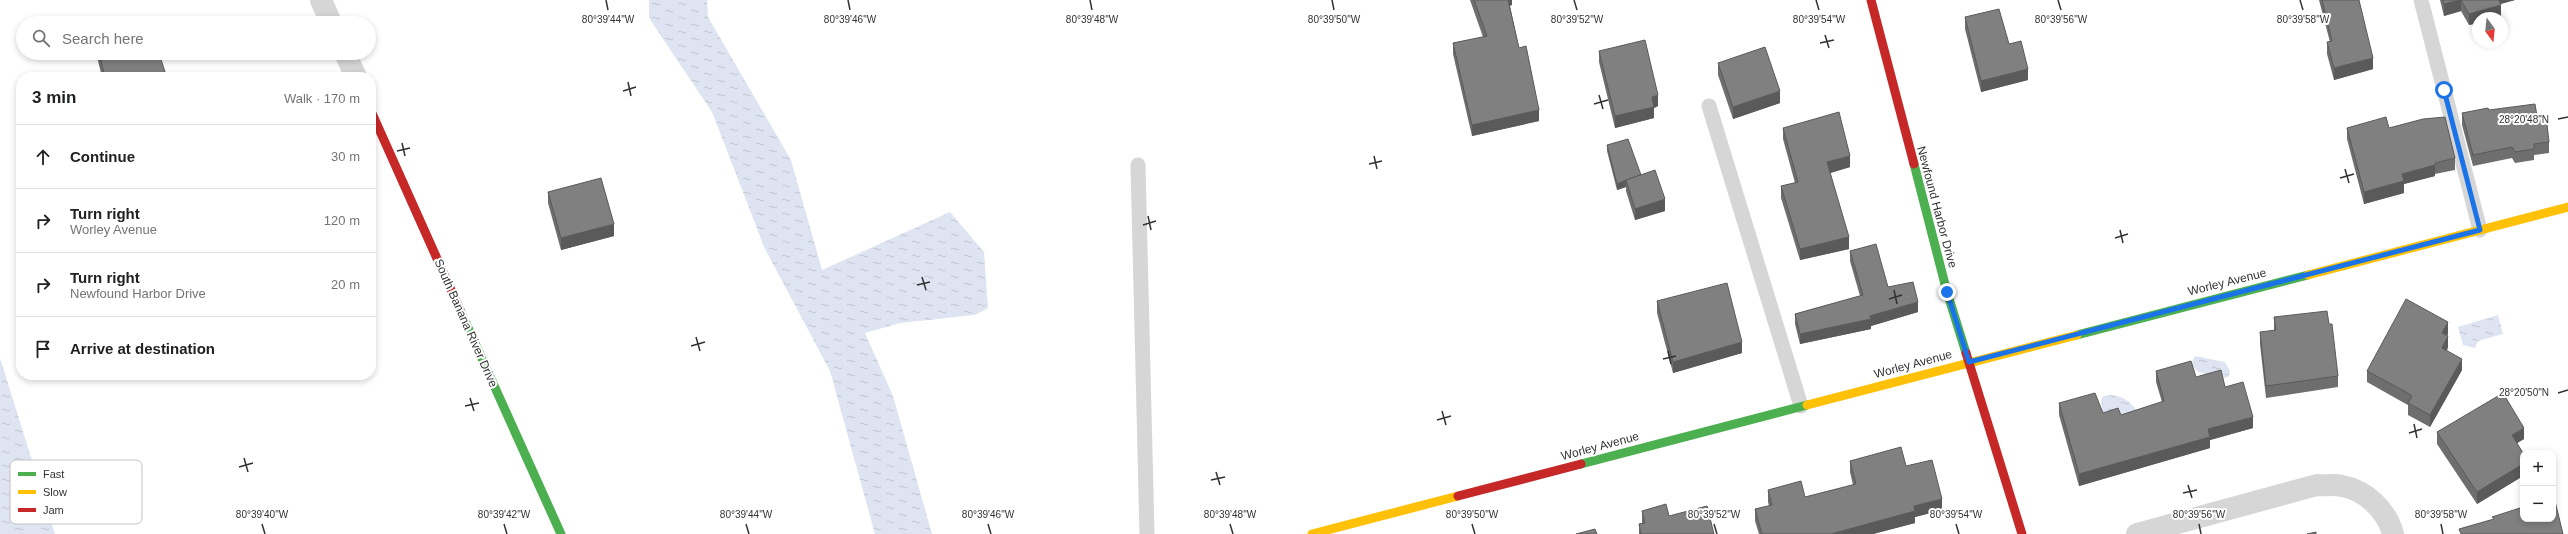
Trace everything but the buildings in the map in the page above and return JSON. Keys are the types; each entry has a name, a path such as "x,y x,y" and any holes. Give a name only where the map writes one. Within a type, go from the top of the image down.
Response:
{"street":[{"path":"321,0 328,16"},
{"name":"Newfound Harbor Drive","path":"1870,0 1945,284 2022,534"},
{"path":"348,60 354,72"},
{"name":"South Banana River Drive","path":"376,123 561,534"},
{"name":"Worley Avenue","path":"1312,534 2568,207"},
{"path":"2137,534 2323,486 2342,486 2363,494 2381,509 2393,534"}],"lane":[{"path":"2421,0 2480,230"},
{"path":"1709,106 1801,406"},
{"path":"1138,165 1147,534"}],"water":[{"path":"649,0 707,0 708,17 791,160 822,270 950,212 984,252 988,308 975,315 900,323 865,333 893,396 932,534 875,534 830,371 765,249 712,112 649,18"},
{"path":"2498,315 2503,334 2478,341 2475,348 2463,345 2458,327"},
{"path":"2195,356 2225,362 2230,371 2229,376 2220,380 2197,371 2191,364"},
{"path":"0,358 32,460 10,460 10,524 52,524 55,534 0,534"},
{"path":"2112,395 2121,397 2131,404 2138,415 2136,418 2103,414 2101,400 2103,396"}],"traffic: fast":[{"path":"1914,164 1947,292 1966,353"},
{"path":"2077,335 2308,275"},
{"path":"460,310 561,534"},
{"path":"1581,464 1807,405"}],"traffic: slow":[{"path":"2308,275 2568,207"},
{"path":"1807,405 2077,335"},
{"path":"1312,534 1458,496"}],"traffic: jam":[{"path":"1871,0 1914,164"},
{"path":"376,122 460,310"},
{"path":"1966,353 2022,534"},
{"path":"1458,496 1581,464"}],"route":[{"path":"1947,292 1969,362 2480,230 2444,90"}]}
